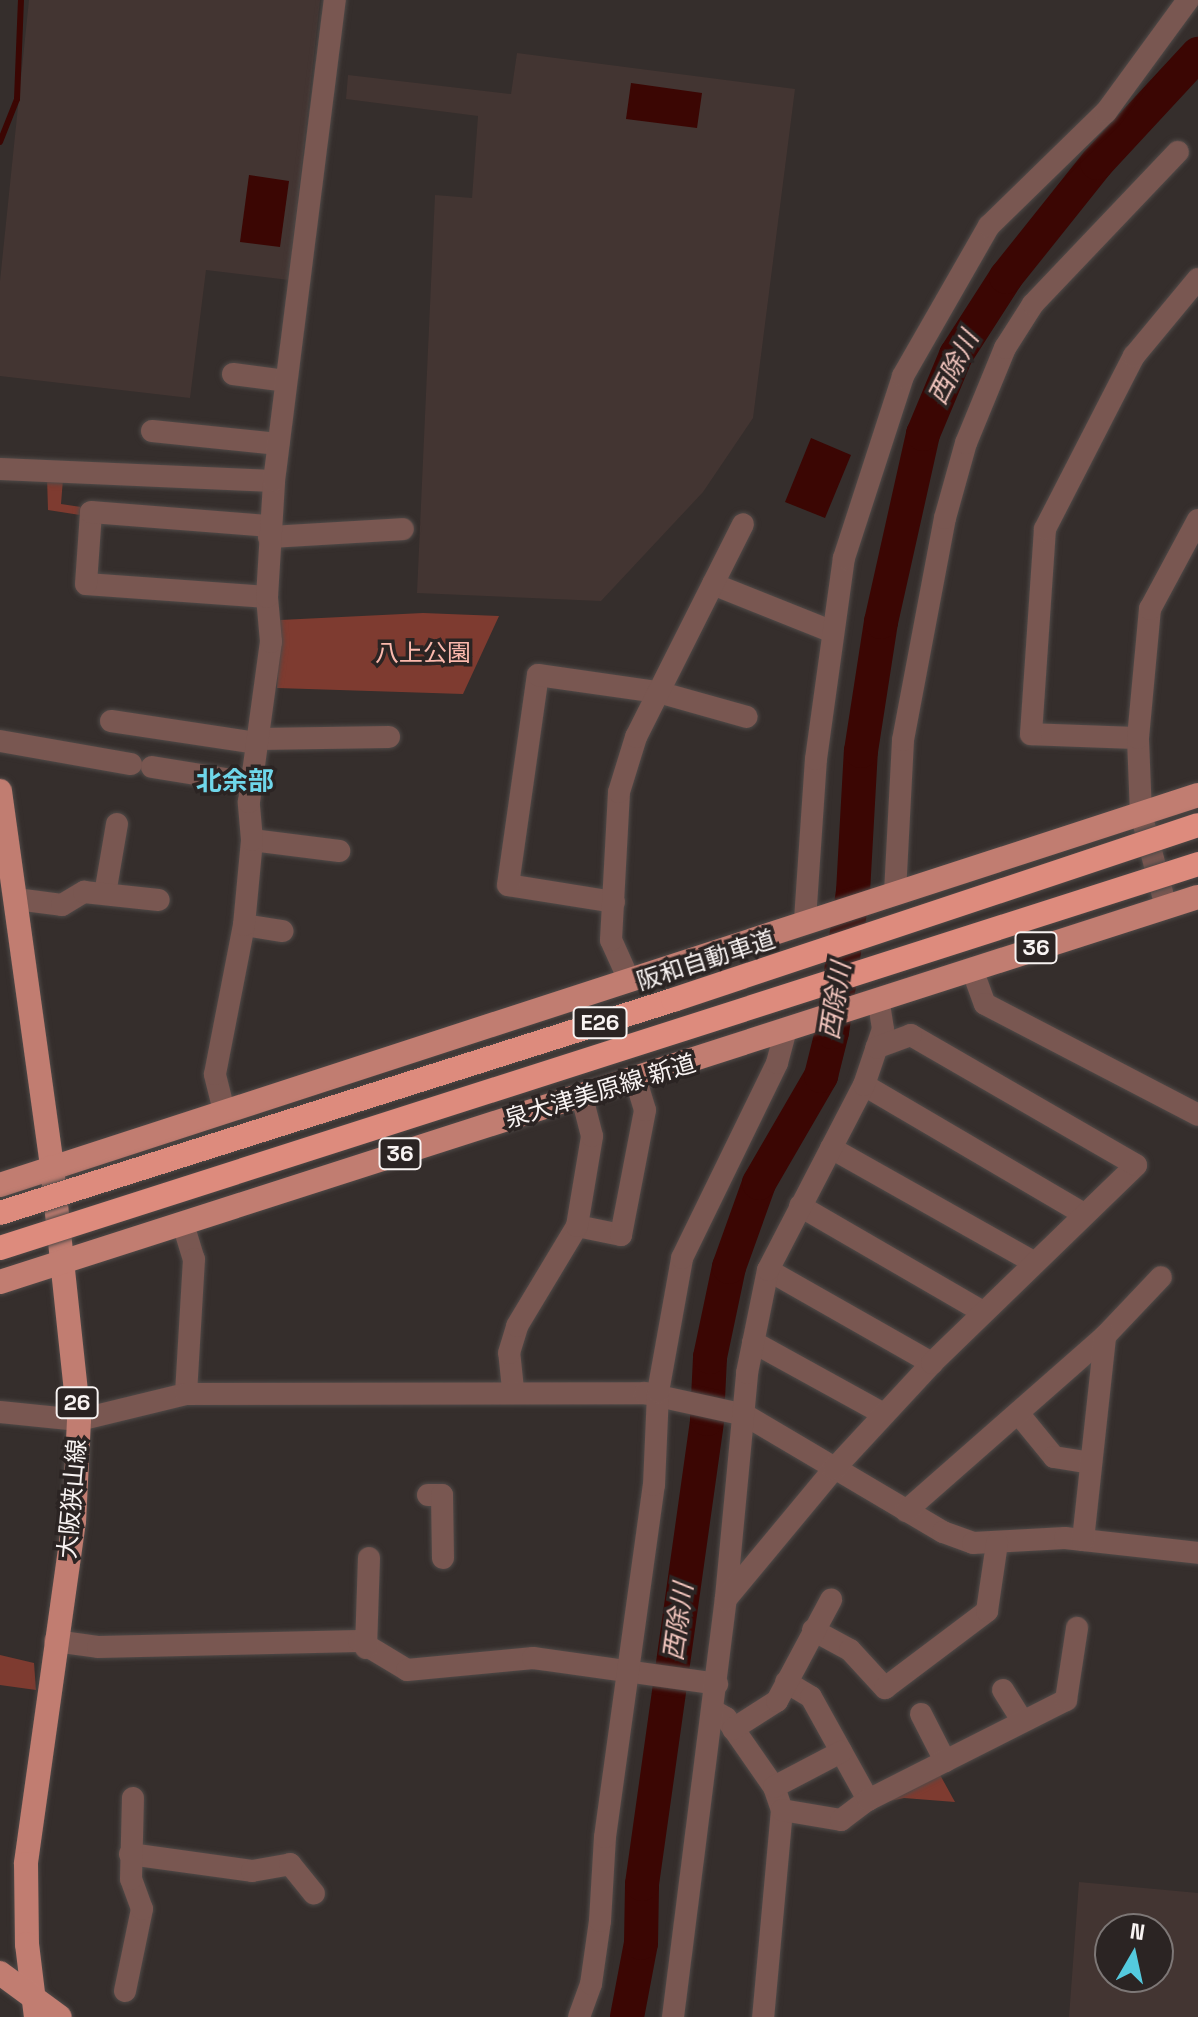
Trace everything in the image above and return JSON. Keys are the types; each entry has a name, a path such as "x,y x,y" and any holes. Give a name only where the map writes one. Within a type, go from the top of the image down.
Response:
{"highway":[{"name":"阪和自動車道","path":"0,1213 673,1000 1198,825"},
{"name":"E26","path":"0,1248 1198,864"}],"main road":[{"name":"大阪狭山線","path":"0,791 52,1167 79,1420 74,1521 26,1864 34,2007"},
{"path":"0,1185 428,1047 809,919 1198,795"},
{"name":"泉大津美原線 新道","path":"0,1282 1198,897"},
{"path":"0,1973 34,2007 60,2017"}],"street":[{"path":"224,1111 215,1074 244,925 252,840 251,783 271,642 267,597 274,481 335,0"},
{"path":"809,919 816,759 844,558 903,376 953,282 989,226 1106,112 1188,0"},
{"path":"891,894 903,740 945,518 966,443 1005,348 1033,304 1178,152"},
{"path":"1138,738 1031,734 1045,529 1134,356 1198,279"},
{"path":"233,374 286,381"},
{"path":"152,431 278,444"},
{"path":"0,469 274,481"},
{"path":"267,597 86,584 91,512 270,532 403,529"},
{"path":"1166,907 1141,814 1138,738 1150,609 1198,520"},
{"path":"629,980 611,940 619,792 636,737 743,524"},
{"path":"713,584 833,632"},
{"path":"614,902 508,885 538,675 658,692 747,717"},
{"path":"111,721 257,741 389,737"},
{"path":"0,741 251,783"},
{"path":"105,894 117,824"},
{"path":"252,840 339,851"},
{"path":"16,899 62,905 84,892 159,900"},
{"path":"244,925 283,931"},
{"path":"972,969 985,1004 1198,1115"},
{"path":"673,2017 687,1936 695,1823 714,1711 753,1342 768,1270 864,1085 883,1029 876,1000"},
{"path":"579,2017 591,1984 598,1937 628,1672 654,1485 658,1395 682,1258 792,1028"},
{"path":"726,1599 834,1469 932,1363 1136,1165 911,1035 876,1048"},
{"path":"577,1226 621,1235 645,1110 636,1080"},
{"path":"864,1085 1084,1214"},
{"path":"513,1389 509,1353 517,1326 577,1226 592,1136 582,1097"},
{"path":"831,1148 1033,1262"},
{"path":"800,1206 983,1312"},
{"path":"183,1224 194,1259 186,1394"},
{"path":"768,1270 932,1363"},
{"path":"906,1511 1105,1336 1161,1277"},
{"path":"1083,1540 1105,1336"},
{"path":"753,1342 884,1414"},
{"path":"0,1412 79,1420 186,1394 513,1389 658,1395 745,1415 906,1511 958,1537 997,1543 1083,1540 1198,1553"},
{"path":"1018,1413 1054,1457 1091,1463"},
{"path":"428,1495 442,1495 443,1558"},
{"path":"813,1630 850,1650 885,1688 987,1611 997,1543"},
{"path":"366,1648 369,1558"},
{"path":"733,1729 777,1701 831,1600"},
{"path":"782,1810 841,1820 868,1800 1066,1700 1077,1628"},
{"path":"55,1641 98,1647 359,1641 407,1670 533,1658 716,1684"},
{"path":"786,1682 811,1697 868,1800"},
{"path":"1003,1690 1022,1721"},
{"path":"714,1711 733,1729 774,1787 782,1810 763,2017"},
{"path":"921,1714 945,1761"},
{"path":"774,1787 841,1752"},
{"path":"125,1991 142,1909 131,1879 133,1798"},
{"path":"130,1854 252,1871 290,1864 314,1894"}],"shaded area":[{"path":"29,0 320,0 289,280 206,270 190,398 0,376 0,281"},
{"path":"517,53 795,89 753,418 703,492 601,601 417,593 435,195 472,198 478,116 346,99 348,75 511,94"},
{"path":"631,83 702,93 697,128 626,119"},
{"path":"249,175 289,181 280,247 240,242"},
{"path":"811,438 851,455 825,518 785,502"},
{"path":"1079,1882 1198,1893 1198,2017 1069,2017"}],"green space":[{"path":"47,477 63,479 61,504 81,507 80,515 48,510"},
{"name":"八上公園","path":"423,613 499,616 463,694 277,688 280,620"},
{"path":"0,1655 34,1663 36,1690 0,1685"},
{"path":"939,1773 955,1802 904,1798 885,1802"}],"waterway":[{"path":"0,142 17,99 21,0"},
{"name":"西除川","path":"627,2017 641,1943 642,1884 707,1419 710,1357 729,1267 759,1183 821,1076 832,1032 853,892 861,751 881,622 923,434 956,355 1006,277 1097,163 1198,54"}],"district":[{"name":"北余部","path":"235,782"}]}
